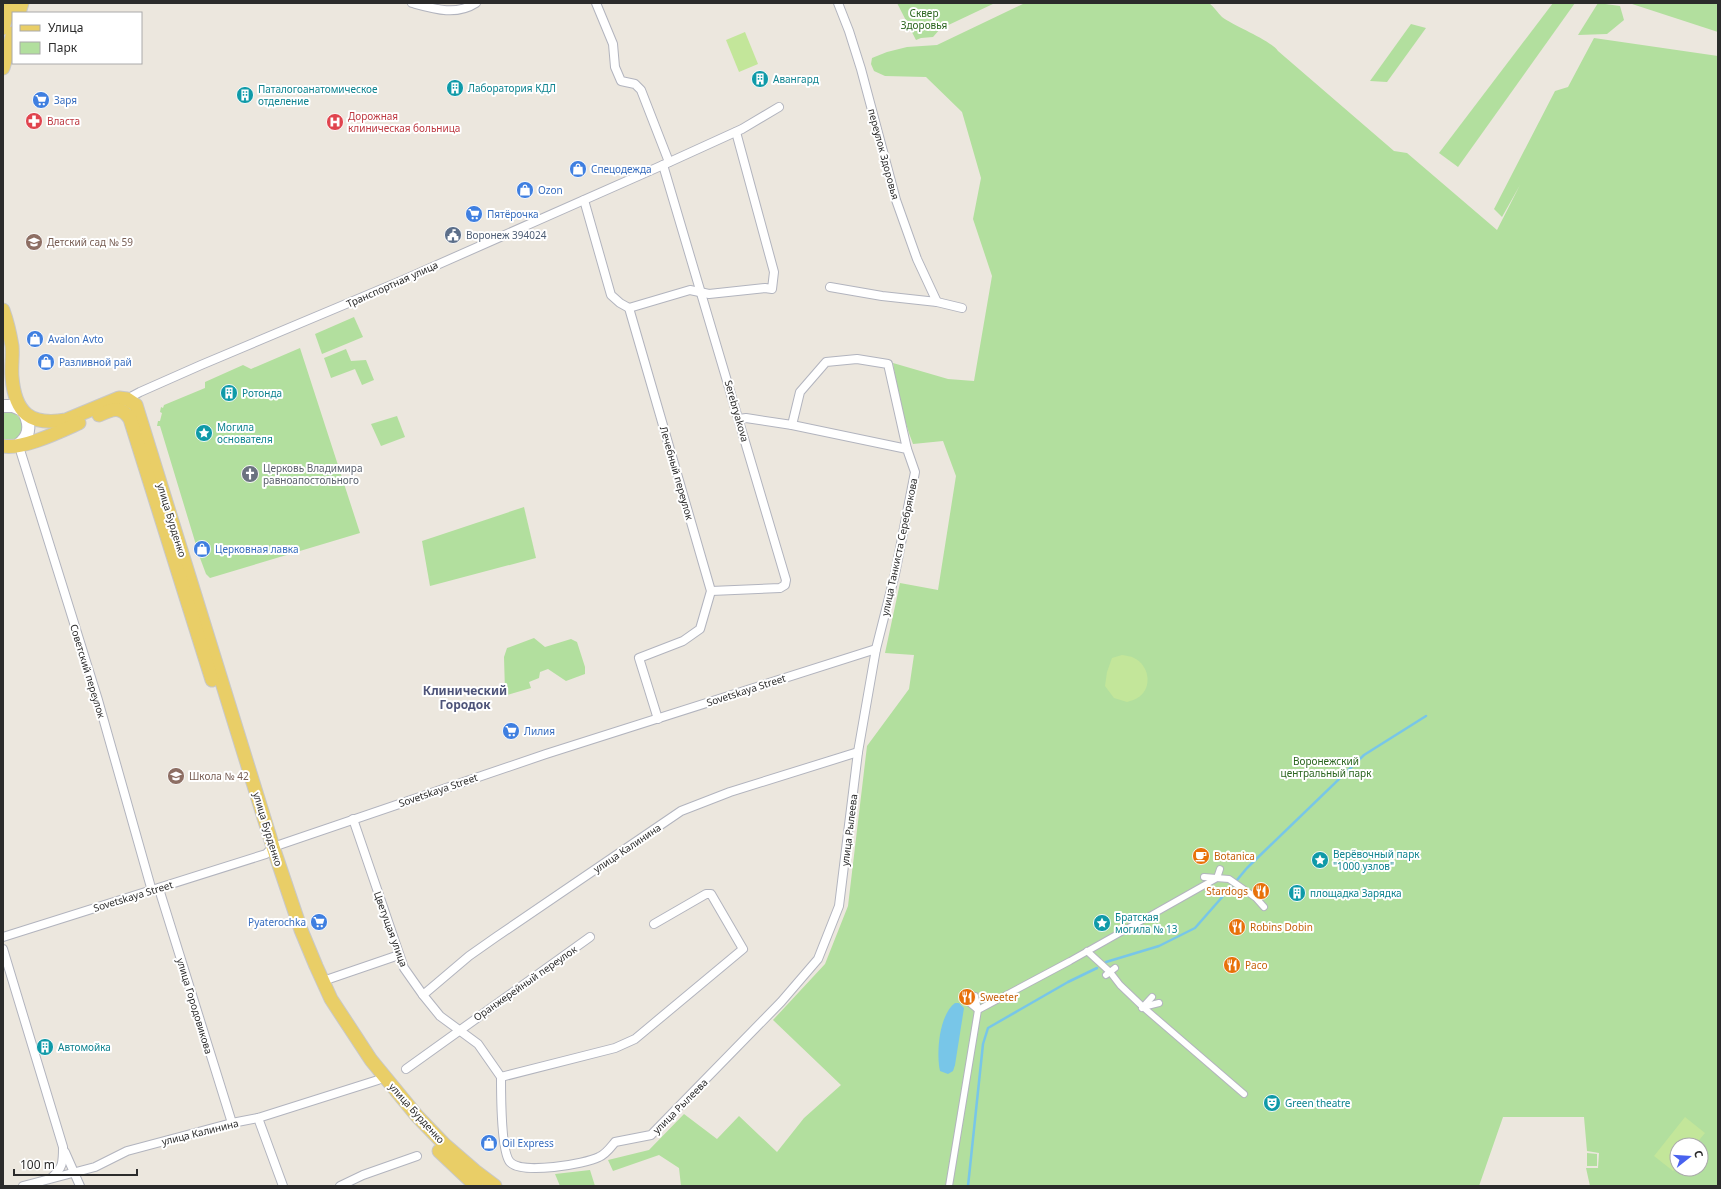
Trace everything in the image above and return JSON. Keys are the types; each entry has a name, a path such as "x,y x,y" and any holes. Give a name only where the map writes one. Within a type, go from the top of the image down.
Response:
{"main road":[{"path":"3,28 10,3"},
{"path":"3,68 12,36"},
{"path":"3,310 12,347 12,382 28,422 29,430 26,438 11,448"},
{"path":"3,406 13,406 36,419 57,421 66,420 113,400 127,399"},
{"name":"улица Бурденко","path":"127,399 136,405 270,850 301,930 323,981 332,999 371,1060 417,1116 450,1149 495,1186"},
{"path":"11,448 44,437 116,408"},
{"name":"улица Бурденко","path":"116,408 125,413 132,424 307,968 326,1005 365,1065 411,1122 476,1186"}],"street":[{"path":"412,3 440,10 455,10 476,3"},
{"path":"596,3 613,44 614,67 621,81 635,84 641,90 666,164"},
{"name":"переулок Здоровья","path":"838,3 850,31 896,200 917,259 937,302"},
{"name":"Транспортная улица","path":"116,408 127,399 194,368 344,305 666,164 736,132 779,107"},
{"path":"584,200 611,295 620,304 629,308 690,290 709,294 765,288 772,289 774,272 736,132"},
{"name":"Serebryakova","path":"666,164 786,580 785,585 780,588 711,591"},
{"path":"830,287 882,296 937,302 962,308"},
{"name":"Лечебный переулок","path":"629,308 711,591"},
{"name":"улица Танкиста Серебрякова","path":"792,425 800,392 826,362 857,359 888,364 907,449 915,472 895,574 876,649"},
{"path":"739,420 746,418 792,425 907,449"},
{"name":"Советский переулок","path":"11,448 98,700 155,890"},
{"path":"658,719 639,658 683,641 700,629 711,591"},
{"name":"Sovetskaya Street","path":"3,937 155,890 353,819 546,754 876,649"},
{"name":"улица Рылеева","path":"501,1077 504,1134 507,1156 510,1162 522,1168 551,1168 597,1158 605,1154 614,1142 651,1135 781,1002 818,959 839,906 858,752 876,649"},
{"name":"улица Калинина","path":"423,995 469,956 681,811 730,792 858,752"},
{"name":"Цветущая улица","path":"353,819 404,968 440,1016 478,1044 501,1077"},
{"path":"1217,870 1217,878"},
{"path":"1204,877 1229,880 1256,898 1264,908"},
{"path":"978,1010 1022,990 1087,951 1217,878"},
{"name":"улица Городовикова","path":"155,890 232,1123"},
{"path":"501,1077 615,1048 635,1039 743,949 711,894 706,894 654,924"},
{"path":"1153,914 1155,922"},
{"name":"Оранжерейный переулок","path":"459,1030 590,937"},
{"path":"3,949 63,1147 80,1186"},
{"path":"1087,951 1110,972 1120,986 1142,1008 1244,1094"},
{"path":"323,981 399,955"},
{"path":"949,1186 974,1046 978,1010 975,996"},
{"path":"1142,1008 1152,997"},
{"path":"967,1001 978,1010"},
{"path":"1142,1008 1159,1003"},
{"path":"406,1069 459,1030"},
{"name":"улица Калинина","path":"23,1186 95,1167 127,1151 232,1123 258,1118 378,1080"},
{"path":"258,1118 283,1186"},
{"path":"50,1179 60,1170 63,1160 63,1147"},
{"path":"340,1186 363,1175 417,1156"}],"green space":[{"name":"Сквер Здоровья","path":"897,3 995,3 940,29 933,37 916,40"},
{"name":"Воронежский центральный парк","path":"1025,3 1209,3 1222,17 1261,38 1274,47 1394,151 1407,153 1497,230 1520,185 1502,217 1494,209 1555,91 1568,87 1594,38 1718,56 1718,1186 1590,1186 1586,1168 1598,1168 1599,1153 1587,1151 1584,1117 1503,1117 1479,1186 681,1186 679,1168 659,1155 613,1171 608,1160 649,1150 684,1114 717,1139 739,1116 777,1152 804,1118 841,1085 773,1020 825,964 848,906 867,746 909,689 914,655 885,653 900,583 938,590 956,476 943,441 913,444 906,424 896,384 893,363 948,379 974,381 992,276 973,219 981,178 962,112 926,77 885,76 874,71 871,64 872,58 887,52 907,47 937,45"},
{"path":"1553,3 1575,3 1458,167 1439,153"},
{"path":"1598,3 1620,6 1624,20 1607,34 1578,35"},
{"path":"1629,3 1718,3 1718,32"},
{"path":"1411,24 1426,28 1387,82 1370,81"},
{"path":"745,32 758,64 739,72 726,40"},
{"path":"354,317 363,337 322,354 315,334"},
{"path":"300,348 360,533 210,578 206,574 200,558 160,426 157,426 162,413 160,412 161,407 163,408 164,405 205,388 205,382 243,365 251,369"},
{"path":"346,349 351,361 366,360 374,380 362,385 355,369 331,378 324,358"},
{"path":"8,411 18,416 21,420 23,428 22,432 15,440 3,440 3,413"},
{"path":"397,416 405,437 381,446 371,424"},
{"path":"524,507 536,558 430,586 422,541"},
{"path":"534,638 545,647 571,639 577,642 585,667 585,674 566,681 548,669 540,672 539,678 529,682 531,688 507,695 505,692 504,657 507,648"},
{"path":"1122,655 1139,661 1146,671 1148,682 1143,693 1138,698 1127,702 1114,698 1105,686 1107,672 1112,658"},
{"path":"1685,1117 1705,1133 1702,1137 1669,1137"},
{"path":"1669,1137 1669,1168 1654,1156"},
{"path":"1587,1153 1597,1154 1597,1166 1587,1166"},
{"path":"590,1170 595,1186 560,1186 555,1174"}],"water":[{"path":"955,1003 959,1003 964,1008 955,1065 953,1071 948,1074 940,1071 938,1054 940,1035 945,1016"}],"waterway":[{"path":"1237,880 1247,868 1364,755 1426,716"},
{"path":"1106,962 1159,946 1195,928 1231,887"},
{"path":"968,1186 983,1044 988,1028 1068,982 1097,968"}],"place":[{"name":"Авангард","path":"760,79"},
{"name":"Лаборатория КДЛ","path":"455,88"},
{"name":"Паталогоанатомическое отделение","path":"245,95"},
{"name":"Заря","path":"41,100"},
{"name":"Власта","path":"34,121"},
{"name":"Дорожная клиническая больница","path":"335,122"},
{"name":"Спецодежда","path":"578,169"},
{"name":"Ozon","path":"525,190"},
{"name":"Пятёрочка","path":"474,214"},
{"name":"Воронеж 394024","path":"453,235"},
{"name":"Детский сад № 59","path":"34,242"},
{"name":"Avalon Avto","path":"35,339"},
{"name":"Разливной рай","path":"46,362"},
{"name":"Ротонда","path":"229,393"},
{"name":"Могила основателя","path":"204,433"},
{"name":"Церковь Владимира равноапостольного","path":"250,474"},
{"name":"Церковная лавка","path":"202,549"},
{"name":"Лилия","path":"511,731"},
{"name":"Школа № 42","path":"176,776"},
{"name":"Botanica","path":"1201,856"},
{"name":"Верёвочный парк \"1000 узлов\"","path":"1320,860"},
{"name":"Stardogs","path":"1261,891"},
{"name":"площадка Зарядка","path":"1297,893"},
{"name":"Pyaterochka","path":"319,922"},
{"name":"Братская могила № 13","path":"1102,923"},
{"name":"Robins Dobin","path":"1237,927"},
{"name":"Paco","path":"1232,965"},
{"name":"Sweeter","path":"967,997"},
{"name":"Автомойка","path":"45,1047"},
{"name":"Green theatre","path":"1272,1103"},
{"name":"Oil Express","path":"489,1143"}],"district":[{"name":"Клинический Городок","path":"465,697"}]}
